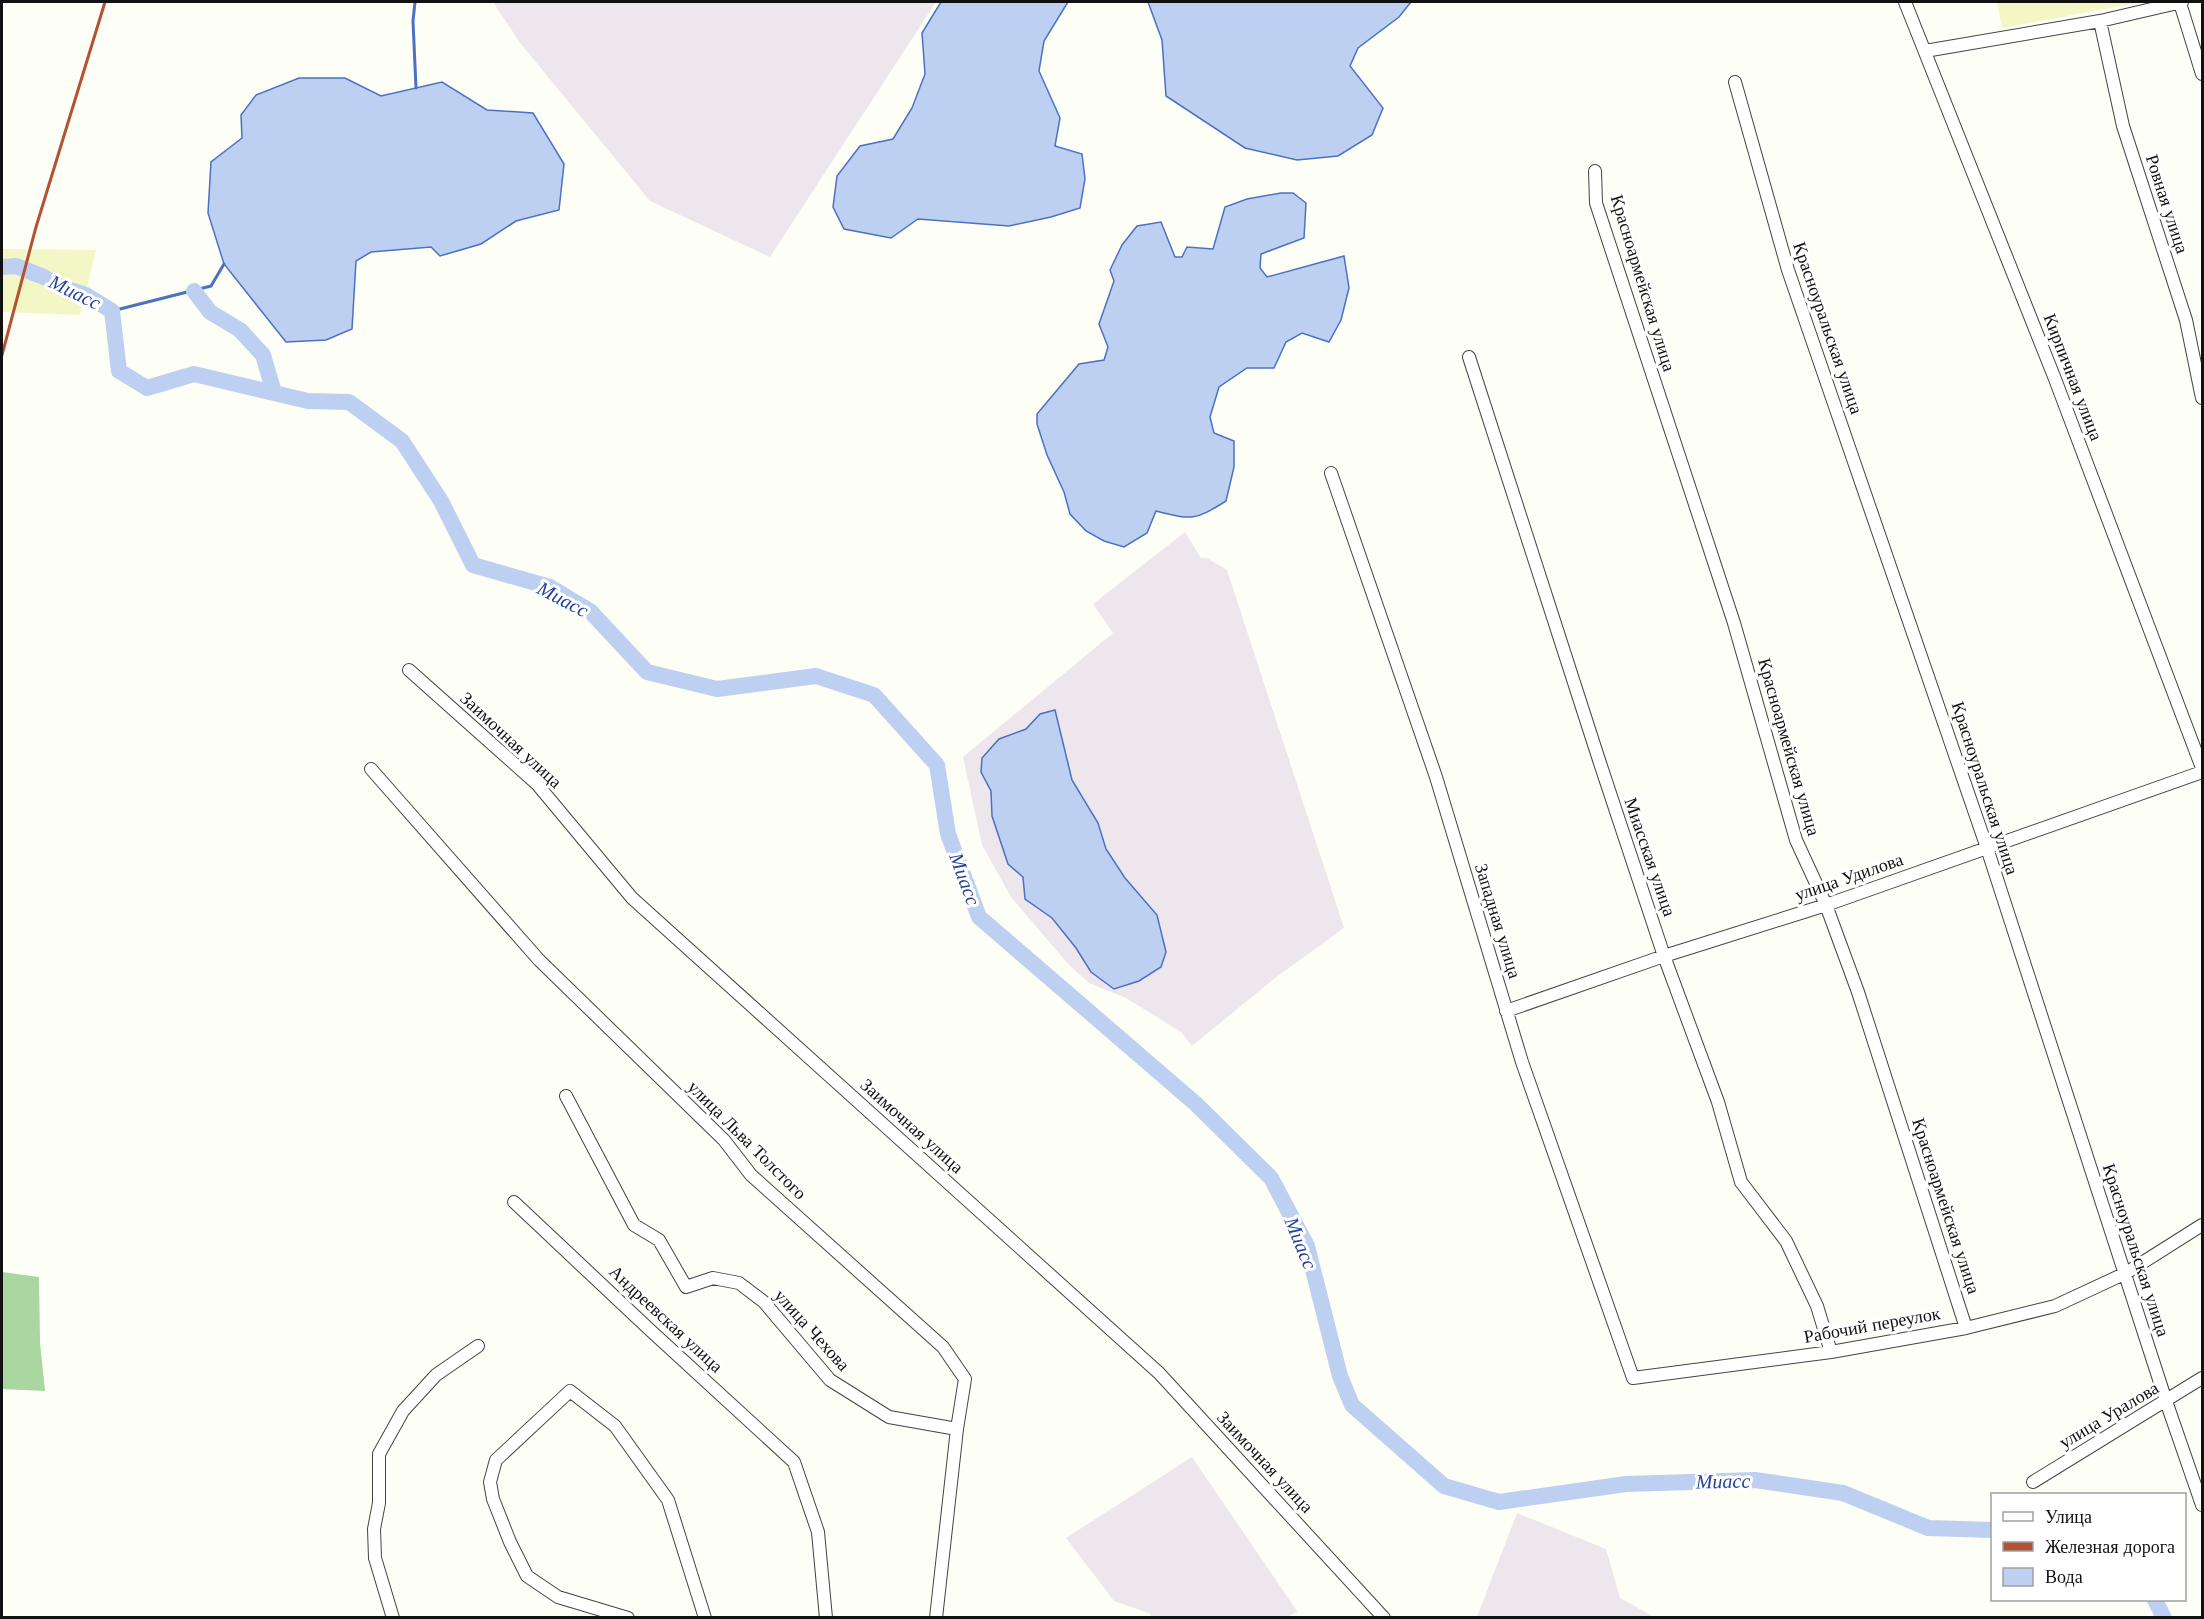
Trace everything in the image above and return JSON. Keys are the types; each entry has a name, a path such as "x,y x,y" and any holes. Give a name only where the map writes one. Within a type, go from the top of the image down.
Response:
{"street":[{"name":"Кирпичная улица","path":"1905,2 2055,379 2202,768"},
{"path":"1924,51 2100,21 2181,2 2202,74"},
{"name":"Ровная улица","path":"2100,21 2122,126 2186,320 2202,398"},
{"name":"Красноуральская улица","path":"1735,82 1788,270 1987,848 2166,1401 2202,1505"},
{"name":"Красноармейская улица","path":"1595,171 1596,202 1734,623 1797,840 1826,905 1858,992 1966,1328"},
{"name":"Миасская улица","path":"1470,357 1597,756 1664,956 1718,1102 1742,1182 1786,1241 1817,1306 1831,1352"},
{"name":"Западная улица","path":"1331,473 1436,777 1522,1062 1633,1378"},
{"name":"Заимочная улица","path":"408,670 537,784 632,898 1159,1373 1384,1617"},
{"name":"улица Льва Толстого","path":"371,769 539,960 724,1140 751,1175 943,1347 965,1379 957,1429 936,1617"},
{"name":"улица Удилова","path":"1506,1011 1664,956 1826,905 2202,772"},
{"name":"улица Чехова","path":"566,1096 634,1226 659,1240 686,1287 713,1278 739,1283 764,1302 830,1380 889,1417 957,1429"},
{"name":"Андреевская улица","path":"514,1202 794,1462 818,1532 826,1617"},
{"name":"Рабочий переулок","path":"1633,1378 1831,1352 1966,1328 2055,1306 2126,1273 2202,1225"},
{"path":"393,1617 375,1558 374,1529 379,1503 379,1454 403,1411 436,1375 478,1346"},
{"name":"улица Уралова","path":"2033,1482 2202,1378"},
{"path":"628,1617 558,1597 527,1576 510,1542 493,1499 490,1482 496,1460 570,1391 615,1426 668,1500 705,1617"}],"shaded area":[{"path":"493,2 936,2 770,257 650,201 521,44"},
{"path":"1185,532 1201,558 1207,558 1227,570 1344,928 1275,978 1192,1046 1181,1032 1126,998 1089,983 1068,964 1011,897 982,845 963,757 1113,633 1093,604"},
{"path":"2,1272 39,1277 40,1342 45,1391 2,1389"},
{"path":"1192,1457 1297,1612 1286,1618 1152,1617 1149,1613 1114,1601 1066,1538"},
{"path":"1517,1513 1606,1549 1620,1598 1654,1617 1477,1617"}],"sand":[{"path":"1997,2 2141,2 2002,28"},
{"path":"2,249 96,250 80,315 2,312"}],"water":[{"path":"941,2 1068,2 1044,41 1039,71 1060,118 1055,146 1082,154 1085,179 1080,208 1009,226 918,219 891,238 844,229 833,207 837,176 860,146 893,139 912,108 925,74 922,33"},
{"path":"1148,2 1411,2 1399,17 1358,48 1350,66 1383,108 1372,135 1338,156 1297,160 1245,148 1166,96 1162,40"},
{"path":"299,78 345,78 381,96 442,82 487,110 533,113 564,164 559,210 516,221 481,244 440,256 431,247 371,252 356,261 352,329 326,340 286,342 224,264 208,213 211,162 242,138 241,115 256,95"},
{"path":"1293,193 1306,203 1304,238 1261,254 1260,268 1267,277 1344,256 1349,288 1341,320 1329,342 1302,333 1286,342 1274,368 1247,368 1219,387 1210,417 1214,433 1234,441 1234,467 1226,501 1193,517 1156,511 1147,533 1124,547 1104,541 1086,531 1070,514 1064,492 1047,455 1037,424 1037,414 1079,364 1104,360 1108,347 1099,324 1114,281 1110,270 1122,245 1137,226 1161,222 1175,257 1182,257 1187,247 1213,249 1225,207 1247,199"},
{"path":"1055,710 1072,780 1098,823 1106,849 1125,878 1157,915 1166,952 1161,967 1139,981 1114,989 1091,972 1076,948 1052,918 1025,899 1023,877 1008,864 992,816 991,791 981,772 982,758 999,739 1026,729 1040,714"}],"waterway":[{"path":"415,2 413,21 416,88"},
{"path":"112,311 211,286 224,264"},
{"name":"Миасс","path":"2,267 16,266 44,277 59,286 86,295 112,311 119,371 147,388 194,374 308,401 349,402 402,441 441,501 473,565 550,587 590,611 647,672 717,689 816,676 874,695 937,765 948,834 979,917 1196,1104 1271,1178 1307,1246 1340,1376 1352,1405 1444,1486 1499,1502 1626,1484 1755,1480 1843,1493 1928,1528 1991,1530"},
{"path":"194,291 210,312 240,330 263,355 274,392"},
{"name":"Миасс","path":"2156,1601 2164,1618"}],"railway":[{"path":"2,355 36,227 105,2"}]}
